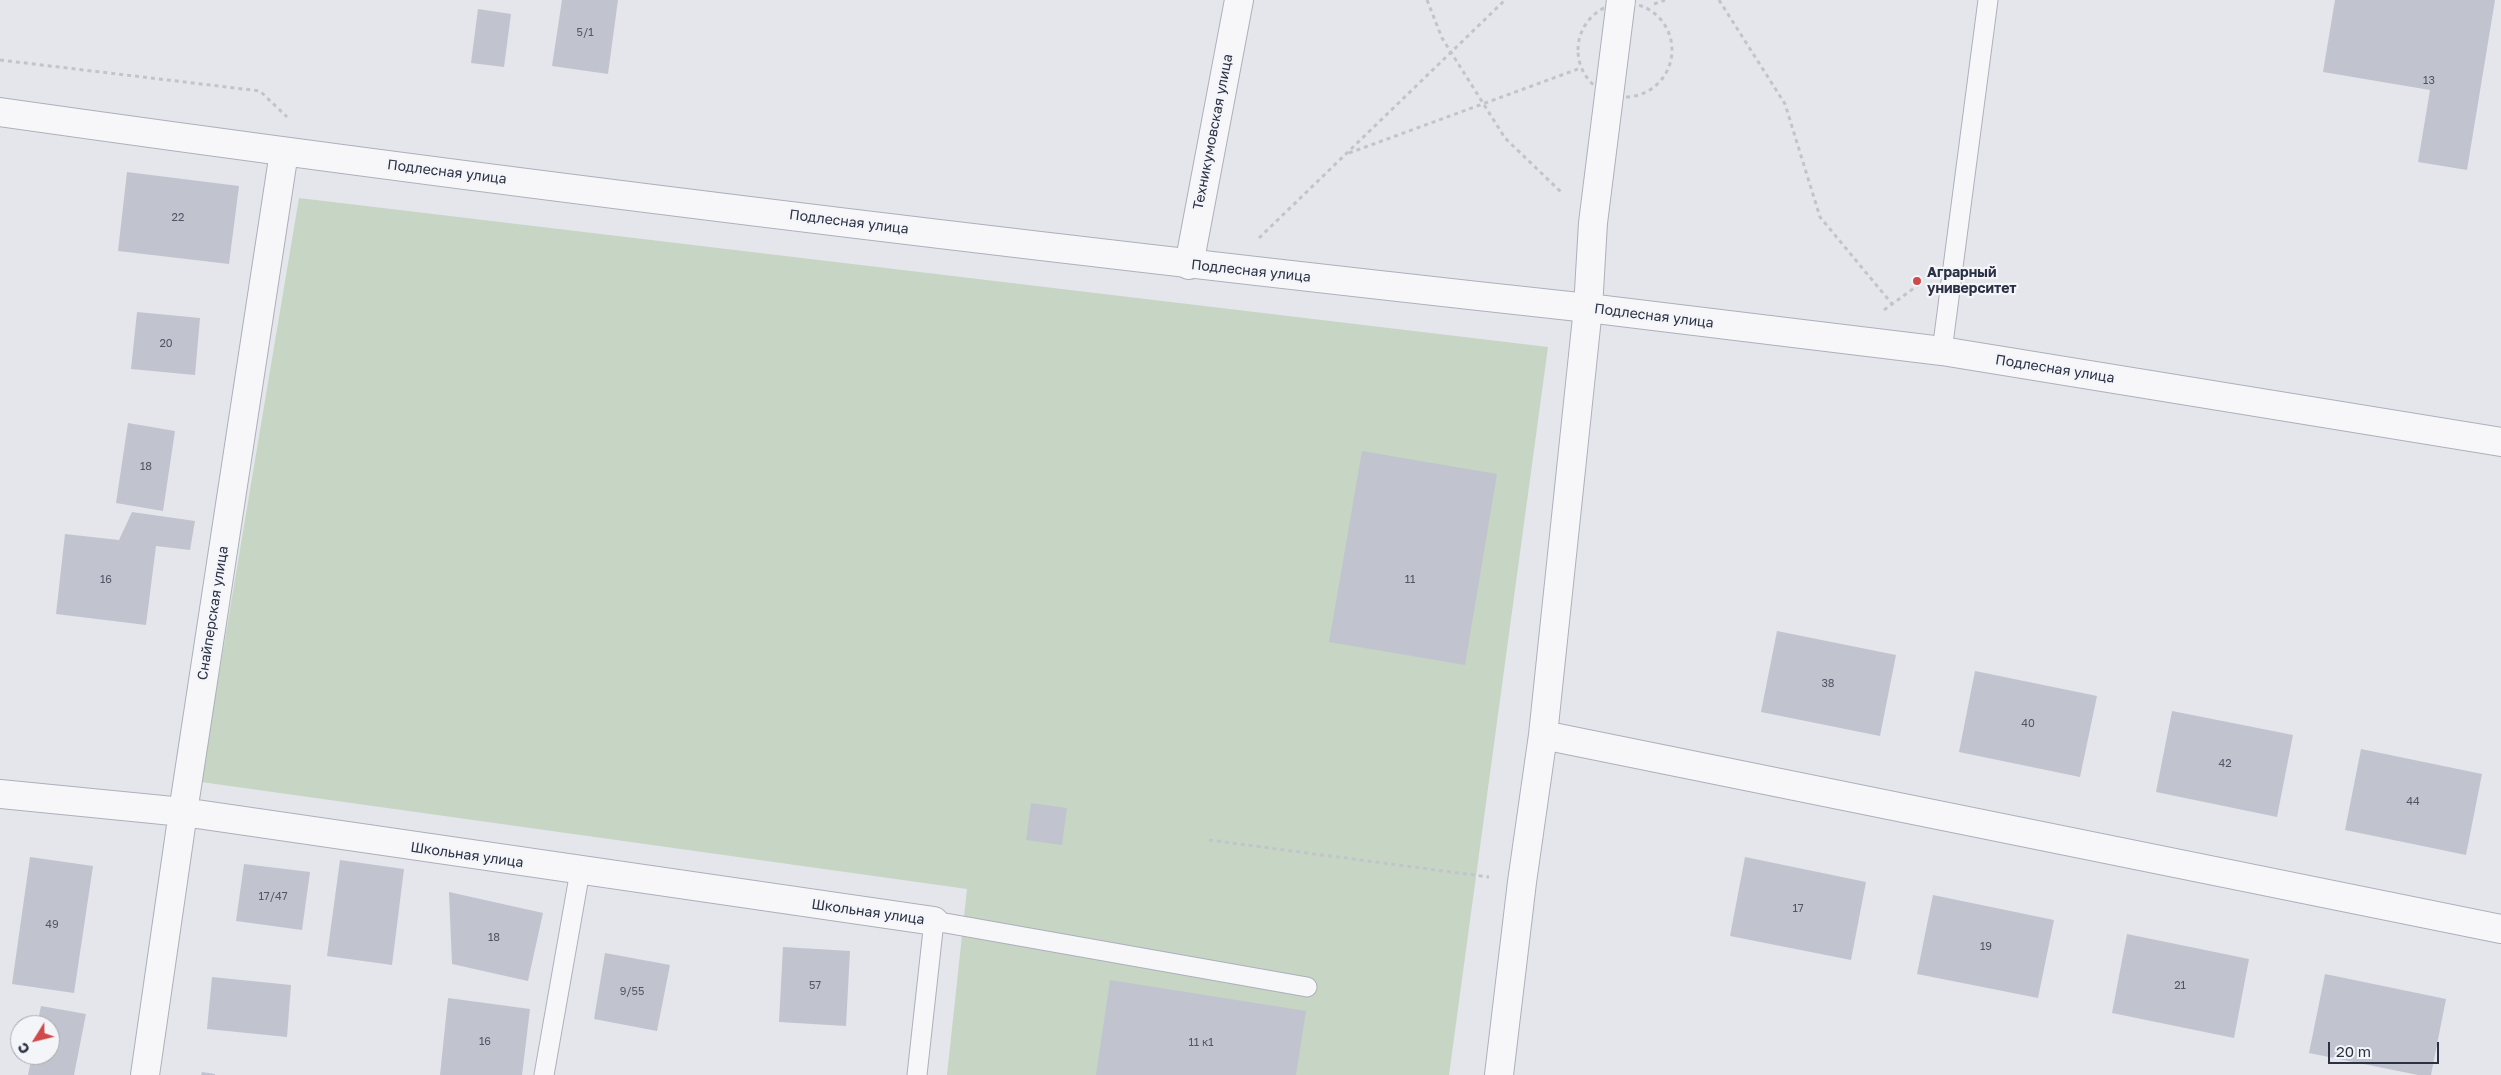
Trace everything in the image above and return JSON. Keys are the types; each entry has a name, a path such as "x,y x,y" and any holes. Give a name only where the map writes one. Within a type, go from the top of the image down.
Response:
{"street":[{"name":"Техникумовская улица","path":"1189,264 1239,0"},
{"path":"1499,1075 1522,882 1543,735 1588,308 1593,223 1621,0"},
{"name":"Подлесная улица","path":"0,112 284,152 1189,264 1588,308 1942,351 2501,442"},
{"name":"Снайперская улица","path":"145,1075 183,812 284,152"},
{"path":"1543,735 2501,928"},
{"name":"Школьная улица","path":"0,794 183,812 580,872 934,921"}],"lane":[{"path":"1942,351 1988,0"},
{"path":"544,1075 580,872"},
{"path":"917,1075 934,921 1307,987"}],"path":[{"path":"1427,0 1442,38 1506,138 1593,223"},
{"path":"1266,242 1256,240 1505,0"},
{"path":"1719,0 1785,104 1820,217 1892,304"},
{"path":"0,60 260,91 290,121"},
{"path":"1346,154 1582,68"},
{"path":"1880,313 1932,274 1952,277"},
{"path":"1210,840 1522,882"}],"green space":[{"path":"299,198 1548,347 1449,1075 947,1075 967,889 201,782"}],"building":[{"path":"562,0 618,0 608,74 552,66"},
{"path":"2335,0 2495,0 2467,170 2418,162 2430,90 2323,72"},
{"path":"478,9 511,14 504,67 471,63"},
{"path":"127,172 239,186 229,264 118,251"},
{"path":"137,312 200,318 195,375 131,369"},
{"path":"128,423 175,431 163,511 116,503"},
{"path":"1362,451 1497,474 1465,665 1329,642"},
{"path":"132,512 195,521 190,550 156,546 146,625 56,614 65,534 119,540"},
{"path":"1777,631 1896,655 1880,736 1761,712"},
{"path":"1975,671 2097,696 2080,777 1959,752"},
{"path":"2172,711 2293,735 2277,817 2156,792"},
{"path":"2361,749 2482,774 2466,855 2345,830"},
{"path":"1031,803 1067,808 1062,845 1026,840"},
{"path":"30,857 93,866 74,993 12,984"},
{"path":"1745,857 1866,882 1851,960 1730,936"},
{"path":"340,860 404,869 392,965 327,956"},
{"path":"244,864 310,872 302,930 236,921"},
{"path":"449,892 543,913 528,981 452,964"},
{"path":"1933,895 2054,920 2038,998 1917,974"},
{"path":"2127,934 2249,959 2234,1038 2112,1013"},
{"path":"783,947 850,951 846,1026 779,1022"},
{"path":"605,953 670,965 657,1031 594,1019"},
{"path":"2325,974 2446,999 2431,1075 2418,1075 2309,1053"},
{"path":"212,977 291,985 287,1037 207,1029"},
{"path":"1110,980 1306,1011 1296,1075 1096,1075"},
{"path":"448,998 530,1009 522,1075 440,1075"},
{"path":"41,1006 86,1014 74,1075 28,1075 30,1065 60,1065 60,1015 39,1015"},
{"path":"202,1072 215,1074 215,1075 201,1075"}],"place":[{"name":"Аграрный университет","path":"1917,281"}]}
